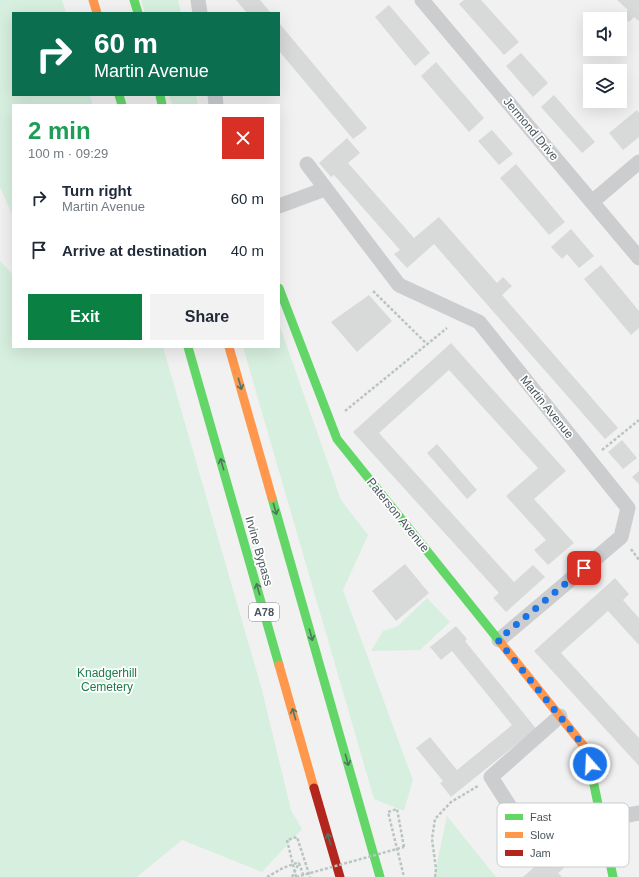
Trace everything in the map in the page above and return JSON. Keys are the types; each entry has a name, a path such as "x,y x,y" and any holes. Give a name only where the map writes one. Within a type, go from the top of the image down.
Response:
{"main road":[{"path":"93,0 97,12"},
{"path":"134,0 138,12"},
{"name":"Paterson Avenue","path":"280,291 338,439 587,750 598,803"},
{"name":"Irvine Bypass","path":"188,348 340,877"},
{"path":"229,348 380,877"},
{"name":"Paterson Avenue","path":"611,867 613,877"}],"street":[{"path":"198,0 200,12"},
{"name":"Jermond Drive","path":"422,0 639,258"},
{"path":"592,202 639,162"},
{"name":"Martin Avenue","path":"307,164 399,285 479,322 628,508 621,537 498,640"},
{"path":"280,206 325,188"},
{"path":"507,803 491,778 560,716"},
{"path":"629,815 639,813"}],"path":[{"path":"373,291 427,344"},
{"path":"331,423 447,328"},
{"path":"589,460 639,420"},
{"path":"435,877 436,869 432,839 434,819 451,802 491,778"},
{"path":"310,877 296,838 287,840 296,877 390,851 397,849 404,847 397,809 388,812 395,841 397,848 399,855 404,877"},
{"path":"267,877 283,868 299,862"},
{"path":"292,877 299,862"},
{"path":"299,862 304,877"}],"green space":[{"path":"0,0 62,0 66,12 12,12 12,96 90,96 93,104 12,104 12,215 0,187"},
{"path":"141,0 178,0 181,12 145,12"},
{"path":"169,96 196,96 198,104 172,104"},
{"name":"Knadgerhill Cemetery","path":"0,261 12,274 12,348 163,348 262,690 291,810 302,829 262,872 182,840 137,877 0,877"},
{"path":"280,327 341,500 368,535 343,590 413,780 404,811 374,799 243,348 280,348"},
{"path":"427,598 450,622 420,650 371,651 383,631 398,626"},
{"path":"447,816 496,877 434,877"}],"building":[{"path":"236,0 260,0 270,12 246,12"},
{"path":"464,0 481,0 519,42 504,55 459,4"},
{"path":"617,0 639,0 639,21 634,17 629,22 627,21 626,12 628,10"},
{"path":"389,5 430,53 415,66 375,17"},
{"path":"280,24 367,128 353,139 280,52"},
{"path":"521,53 548,83 533,97 506,66"},
{"path":"436,62 484,118 469,132 421,76"},
{"path":"554,95 595,142 582,153 541,107"},
{"path":"637,110 639,113 639,137 623,150 609,133"},
{"path":"492,130 513,154 499,165 478,141"},
{"path":"347,138 360,153 348,163 414,238 439,217 497,283 503,277 512,286 502,295 618,428 605,439 434,244 407,268 394,254 400,250 334,175 331,177 319,163"},
{"path":"516,164 565,222 549,235 500,178"},
{"path":"571,229 594,256 579,268 567,254 562,259 551,247"},
{"path":"601,265 639,311 639,328 631,335 584,279"},
{"path":"369,295 392,321 357,352 331,322"},
{"path":"451,343 566,471 534,499 574,543 548,565 534,550 546,540 506,496 538,468 449,370 379,433 514,582 533,565 545,577 506,612 493,598 499,593 353,432"},
{"path":"622,440 637,458 623,469 608,452"},
{"path":"437,444 477,490 467,499 427,453"},
{"path":"639,471 639,484 632,477"},
{"path":"405,564 429,593 396,621 372,591"},
{"path":"615,578 629,594 623,600 639,618 639,645 608,611 561,653 639,738 639,766 534,651"},
{"path":"456,626 467,639 465,641 538,731 525,741 523,739 451,797 440,783 443,781 416,748 430,737 457,770 512,725 452,651 441,660 430,647"},
{"path":"534,867 564,868 558,873 562,877 523,877"}],"traffic: fast":[{"path":"134,0 138,12"},
{"path":"119,96 122,104"},
{"path":"160,96 162,104"},
{"path":"280,291 337,439 501,643"},
{"path":"188,348 279,665"},
{"path":"272,498 380,877"},
{"path":"593,780 598,803"},
{"path":"611,867 613,877"}],"traffic: slow":[{"path":"93,0 97,12"},
{"path":"229,348 272,498"},
{"path":"501,643 587,750 593,780"},
{"path":"279,665 314,788"}],"traffic: jam":[{"path":"314,788 340,877"}],"route":[{"path":"584,568 498,640 587,750 590,764"}]}
